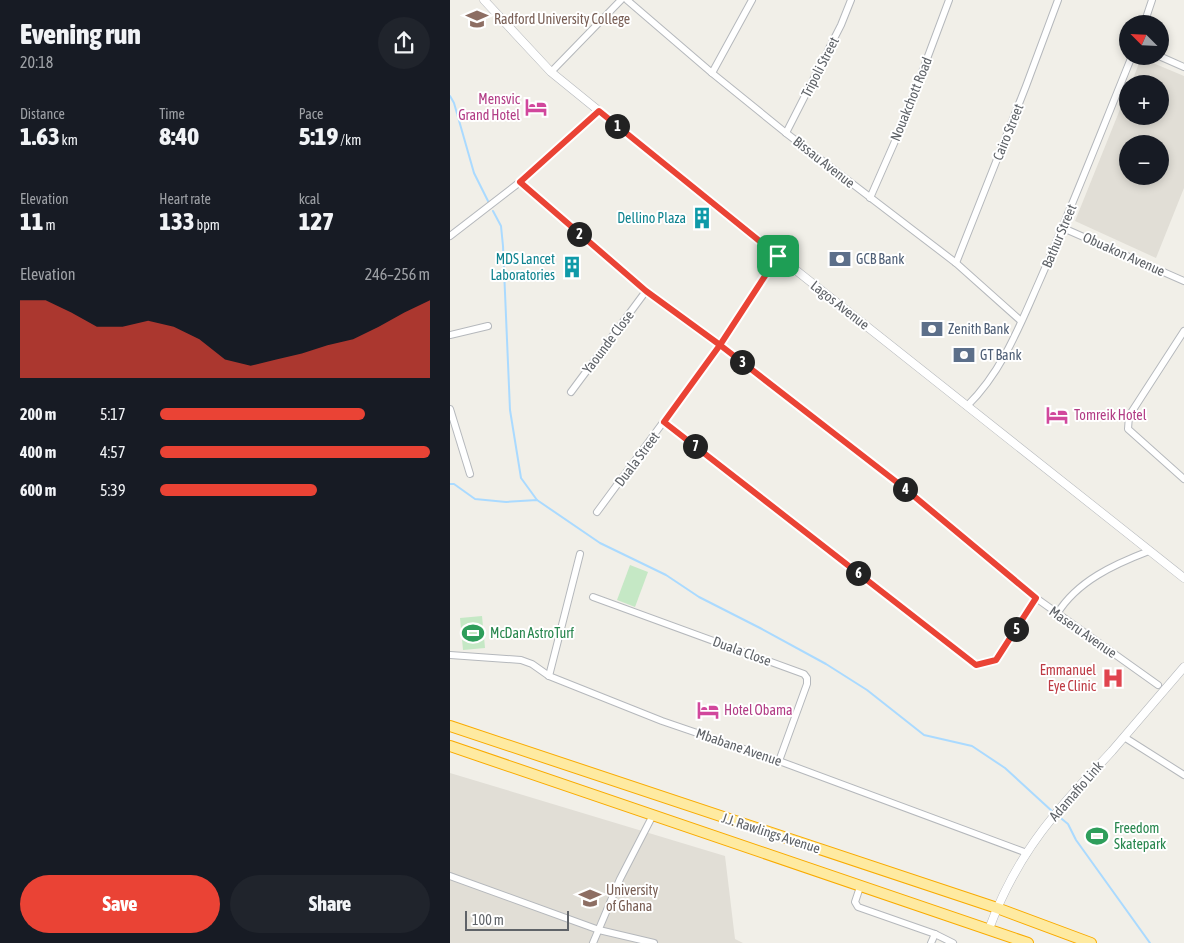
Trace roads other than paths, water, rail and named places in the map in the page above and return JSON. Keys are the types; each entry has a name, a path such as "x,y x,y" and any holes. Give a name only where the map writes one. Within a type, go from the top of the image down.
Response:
{"highway":[{"name":"J.J. Rawlings Avenue","path":"450,726 997,908 1091,943"},
{"name":"J.J. Rawlings Avenue","path":"450,746 1028,943"}],"street":[{"name":"Lagos Avenue","path":"484,0 551,72 778,256 1184,578"},
{"path":"551,72 621,0"},
{"name":"Bissau Avenue","path":"627,0 786,133 956,263 1021,321"},
{"path":"712,73 752,0"},
{"name":"Tripoli Street","path":"786,133 841,25 851,0"},
{"name":"Nouakchott Road","path":"870,198 903,123 949,0"},
{"name":"Cairo Street","path":"956,263 1058,0"},
{"path":"1147,15 1152,0"},
{"path":"1169,60 1184,66"},
{"name":"Bathur Street","path":"968,406 980,393 1006,353 1063,228 1128,65"},
{"path":"450,236 520,182 599,111"},
{"name":"Maseru Avenue","path":"520,182 646,291 720,345 903,487 1036,598 1158,685"},
{"name":"Obuakon Avenue","path":"1063,228 1184,281"},
{"name":"Duala Street","path":"597,512 720,345 778,256"},
{"name":"Yaounde Close","path":"571,392 646,291"},
{"path":"450,335 488,326"},
{"path":"1183,476 1128,429 1127,424 1129,416 1184,331"},
{"path":"450,409 470,474"},
{"path":"664,422 976,665 996,660 1036,598"},
{"path":"1057,614 1077,590 1096,576 1150,551"},
{"path":"549,676 580,554"},
{"name":"Duala Close","path":"593,597 804,674 807,678 806,684 779,761"},
{"name":"Mbabane Avenue","path":"450,655 521,660 532,664 549,676 662,721 779,761 1026,852"},
{"name":"Adamafio Link","path":"989,930 997,908 1026,852 1054,815 1184,667"},
{"path":"1124,737 1184,775"},
{"path":"593,943 620,879 653,815"},
{"path":"450,876 598,930 654,943"},
{"path":"860,887 855,902 858,907 935,934 953,943"},
{"path":"932,943 935,934"}],"waterway":[{"path":"450,96 454,103 474,173 488,201"},
{"path":"493,211 501,226 503,246 510,410 521,478 537,500"},
{"path":"450,484 454,484 475,499 506,502 537,500 600,543 666,575 699,597 826,664 867,690 924,735 972,746 1005,768 1053,812"},
{"path":"1057,815 1068,824 1076,840 1150,943"}],"place":[{"name":"Radford University College","path":"477,19"},
{"name":"Mensvic Grand Hotel","path":"536,107"},
{"name":"Dellino Plaza","path":"702,218"},
{"name":"GCB Bank","path":"840,259"},
{"name":"MDS Lancet Laboratories","path":"572,267"},
{"name":"Zenith Bank","path":"932,329"},
{"name":"GT Bank","path":"964,355"},
{"name":"Tomreik Hotel","path":"1057,415"},
{"name":"McDan AstroTurf","path":"473,633"},
{"name":"Emmanuel Eye Clinic","path":"1113,678"},
{"name":"Hotel Obama","path":"708,710"},
{"name":"Freedom Skatepark","path":"1097,836"},
{"name":"University of Ghana","path":"590,898"}]}
